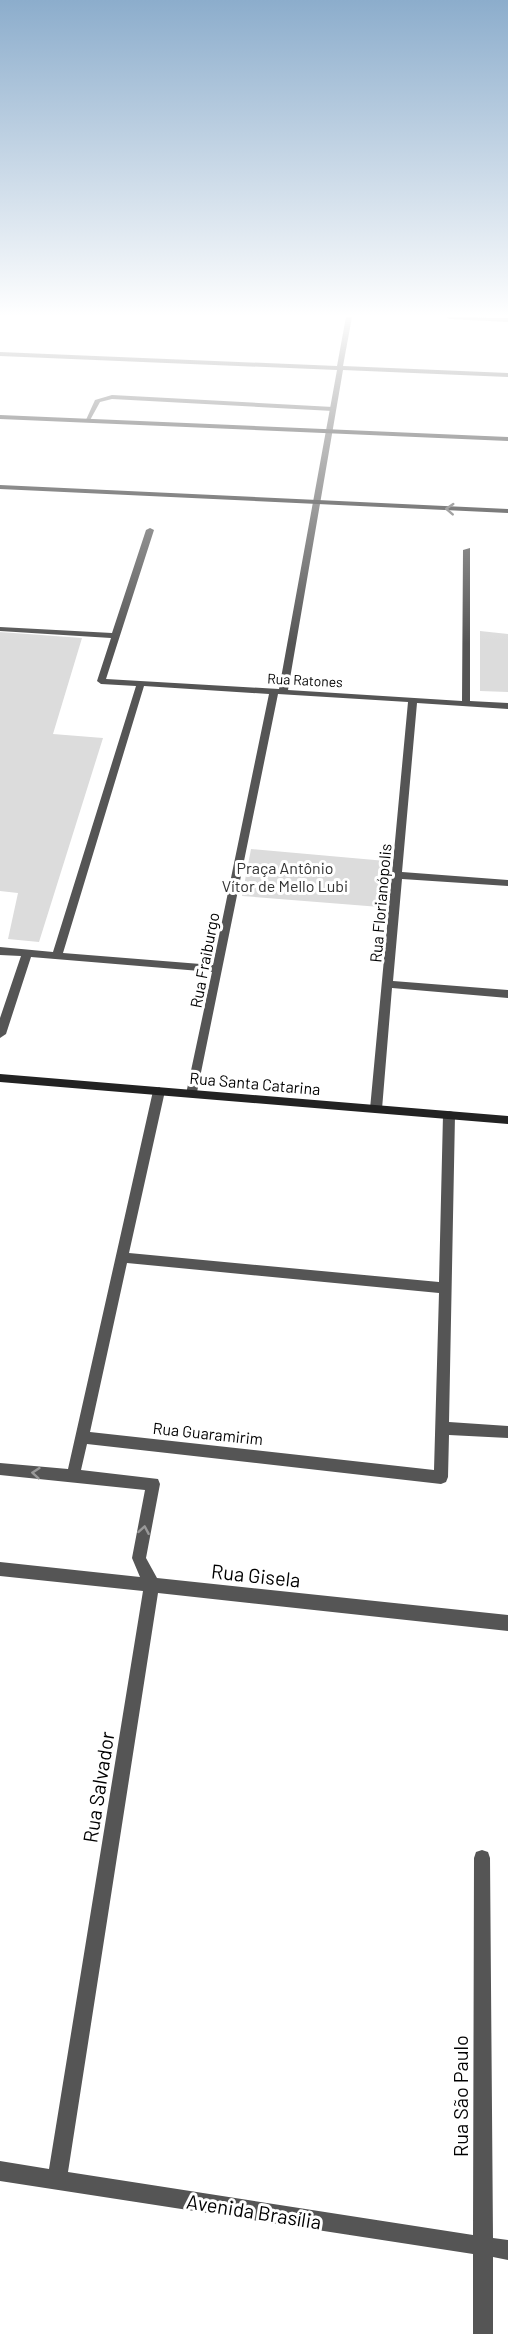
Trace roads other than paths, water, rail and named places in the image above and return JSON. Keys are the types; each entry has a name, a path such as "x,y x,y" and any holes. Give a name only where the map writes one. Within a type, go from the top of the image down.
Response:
{"street":[{"path":"206,426 508,439"},
{"name":"Rua Fraiburgo","path":"192,1094 278,692 330,426"},
{"path":"0,487 508,511"},
{"path":"0,629 116,636 150,530"},
{"path":"466,703 467,550"},
{"name":"Rua Ratones","path":"116,636 101,681 508,706"},
{"path":"57,956 141,683"},
{"name":"Rua Florianópolis","path":"376,1109 413,700"},
{"path":"397,875 508,883"},
{"path":"0,951 217,969"},
{"path":"0,1034 27,954"},
{"path":"387,984 508,994"},
{"name":"Rua Santa Catarina","path":"0,1078 508,1120"},
{"path":"73,1476 159,1091"},
{"path":"449,1115 442,1428 508,1432"},
{"path":"122,1257 446,1288"},
{"name":"Rua Guaramirim","path":"82,1437 441,1477 442,1428"},
{"path":"0,1469 153,1484 139,1558 152,1585"},
{"name":"Rua Gisela","path":"0,1569 508,1623"},
{"name":"Rua Salvador","path":"57,2180 152,1585"},
{"name":"Rua São Paulo","path":"482,1858 483,2334"},
{"name":"Avenida Brasília","path":"0,2171 508,2250"}],"park label":[{"name":"Praça Antônio Vítor de Mello Lubi","path":"285,876"}]}
